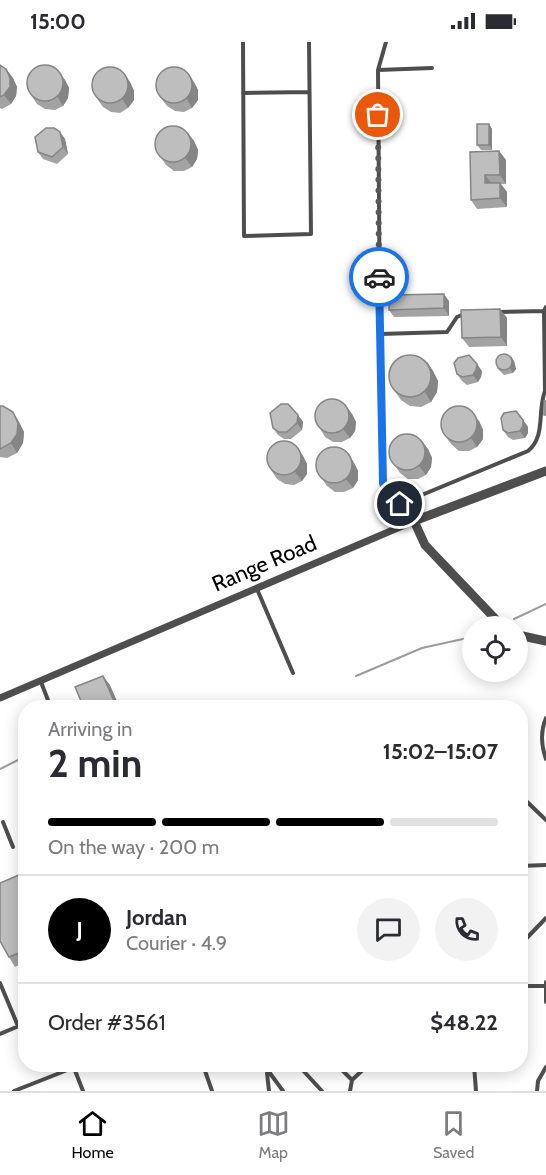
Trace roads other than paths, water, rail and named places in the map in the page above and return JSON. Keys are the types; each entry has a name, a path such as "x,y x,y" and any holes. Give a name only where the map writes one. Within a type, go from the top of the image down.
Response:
{"street":[{"name":"Range Road","path":"0,698 414,521 546,471"},
{"path":"414,521 425,545 493,616"},
{"path":"528,637 546,641"}],"lane":[{"path":"243,42 244,236 311,234 309,42"},
{"path":"386,42 378,70 383,483 387,498 400,504 528,451 536,445 541,434 541,402 545,391 545,309 498,312"},
{"path":"378,70 432,68"},
{"path":"243,93 309,92"},
{"path":"380,334 447,332 457,317 474,313"},
{"path":"257,588 293,673"},
{"path":"40,681 48,700"},
{"path":"546,718 542,727 541,746 546,759"},
{"path":"528,803 546,820"},
{"path":"3,822 14,847"},
{"path":"528,866 546,865"},
{"path":"528,937 546,918"},
{"path":"0,983 18,1026 0,1034"},
{"path":"528,985 546,984 546,1002"},
{"path":"537,1091 538,1081 546,1067"},
{"path":"14,1091 64,1072"},
{"path":"76,1072 83,1091"},
{"path":"205,1072 212,1091"},
{"path":"267,1072 269,1091"},
{"path":"270,1072 283,1091"},
{"path":"304,1072 322,1091"},
{"path":"344,1072 352,1080"},
{"path":"350,1091 352,1080 361,1072"},
{"path":"475,1072 476,1091"}],"waterway":[{"path":"520,616 546,604"},
{"path":"356,676 422,648 462,639"},
{"path":"0,769 18,760"}]}
